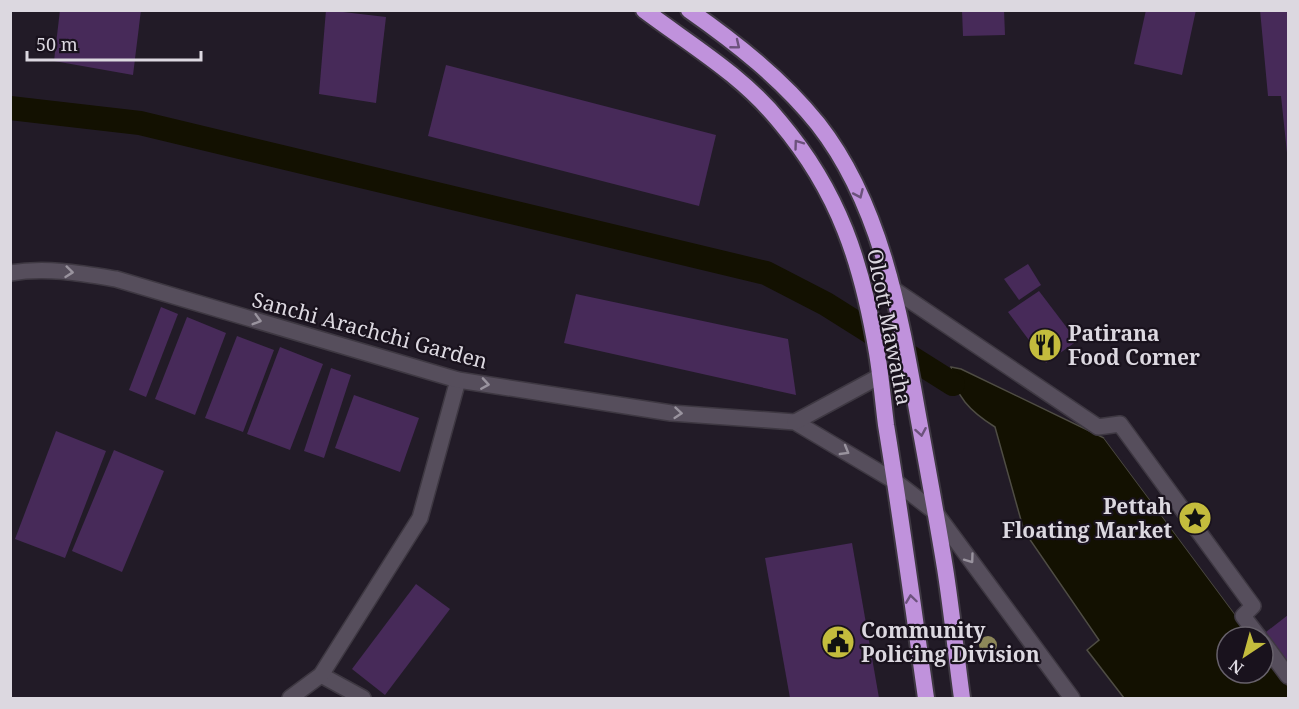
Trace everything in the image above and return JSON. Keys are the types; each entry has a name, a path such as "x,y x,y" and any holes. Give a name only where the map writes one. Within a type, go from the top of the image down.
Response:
{"highway":[{"name":"Olcott Mawatha","path":"644,10 714,59 743,83 780,122 819,174 847,233 860,271 877,352 926,699"},
{"name":"Olcott Mawatha","path":"689,10 735,44 780,83 819,125 847,169 860,196 893,289 911,374 945,569 962,699"}],"street":[{"name":"Sanchi Arachchi Garden","path":"10,273 27,270 61,271 116,279 458,380 671,413 795,422 896,482 935,512 1072,699"},
{"path":"893,289 1098,427 1120,424 1253,606 1243,616 1250,625"},
{"path":"795,422 880,376"},
{"path":"290,699 321,675 420,518 458,380"},
{"path":"1275,658 1288,676"},
{"path":"321,675 363,699"}],"shaded area":[{"path":"951,367 961,369 1104,438 1243,625 1215,625 1215,685 1275,685 1275,668 1288,686 1288,698 1124,698 1087,650 1099,640 1024,531 995,427 965,402 953,377"}],"pier":[{"path":"1106,436 1248,625 1243,625 1104,438"}],"building":[{"path":"60,10 141,10 133,75 54,61"},
{"path":"326,10 386,17 376,103 319,94"},
{"path":"962,10 1004,10 1005,35 963,36"},
{"path":"1146,10 1196,10 1182,75 1134,64"},
{"path":"1260,10 1288,10 1288,153 1281,96 1268,96"},
{"path":"446,65 716,135 699,206 428,136"},
{"path":"1028,264 1041,285 1019,300 1004,279"},
{"path":"1039,291 1077,341 1046,363 1008,312"},
{"path":"576,294 788,339 796,395 564,343"},
{"path":"161,307 178,314 146,397 129,390"},
{"path":"187,317 226,333 195,415 155,399"},
{"path":"237,336 274,350 243,432 205,418"},
{"path":"280,347 323,364 290,450 247,434"},
{"path":"331,368 351,375 324,458 304,451"},
{"path":"354,395 419,418 400,472 335,448"},
{"path":"56,431 106,451 65,558 15,539"},
{"path":"114,450 164,471 122,572 72,551"},
{"path":"852,543 879,698 790,698 765,558"},
{"path":"416,584 450,609 385,695 352,669"},
{"path":"1288,615 1288,662 1275,644 1275,625"}],"waterway":[{"path":"10,108 140,123 766,273 826,304 953,384"}],"place":[{"name":"Patirana Food Corner","path":"1045,345"},
{"name":"Pettah Floating Market","path":"1195,518"},
{"name":"Community Policing Division","path":"838,642"}]}
